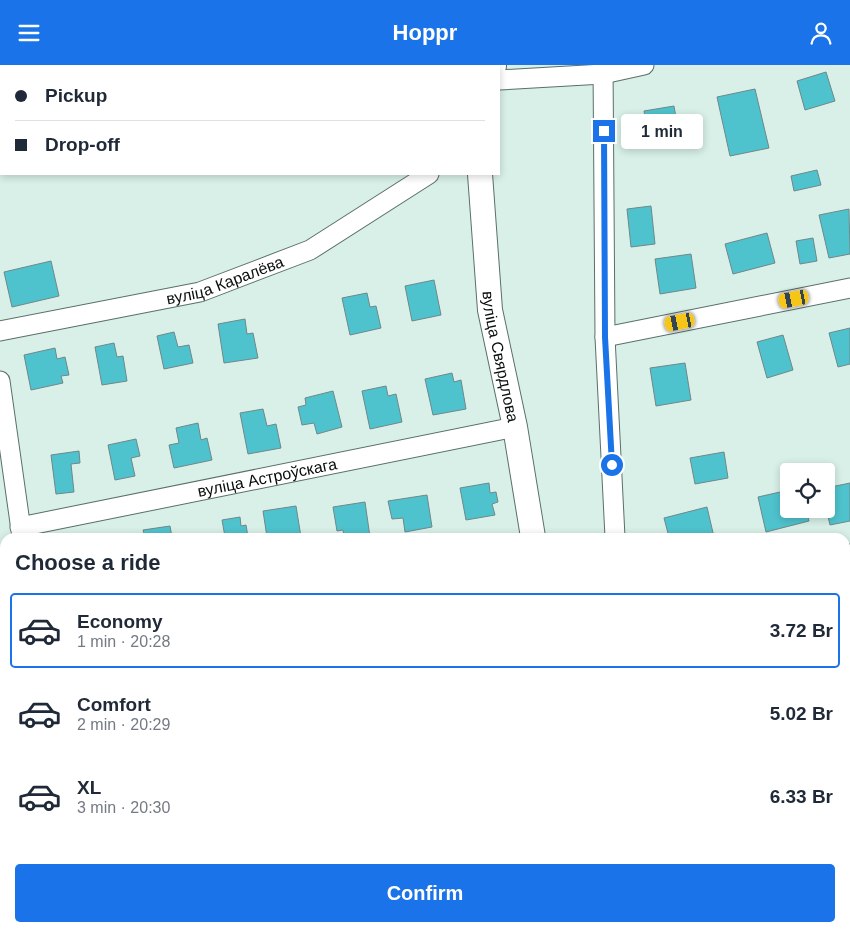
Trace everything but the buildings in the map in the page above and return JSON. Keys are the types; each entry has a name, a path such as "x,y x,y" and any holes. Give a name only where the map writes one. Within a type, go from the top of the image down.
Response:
{"street":[{"path":"500,80 644,65"},
{"path":"603,69 605,337 615,533"},
{"name":"вуліца Каралёва","path":"0,331 200,292 310,250 427,175"},
{"name":"вуліца Свярдлова","path":"480,175 490,310 515,427 532,533"},
{"path":"605,337 850,287"},
{"path":"0,381 21,532"},
{"name":"вуліца Астроўскага","path":"21,532 515,427"}],"route":[{"path":"604,131 605,337 612,465"}]}
